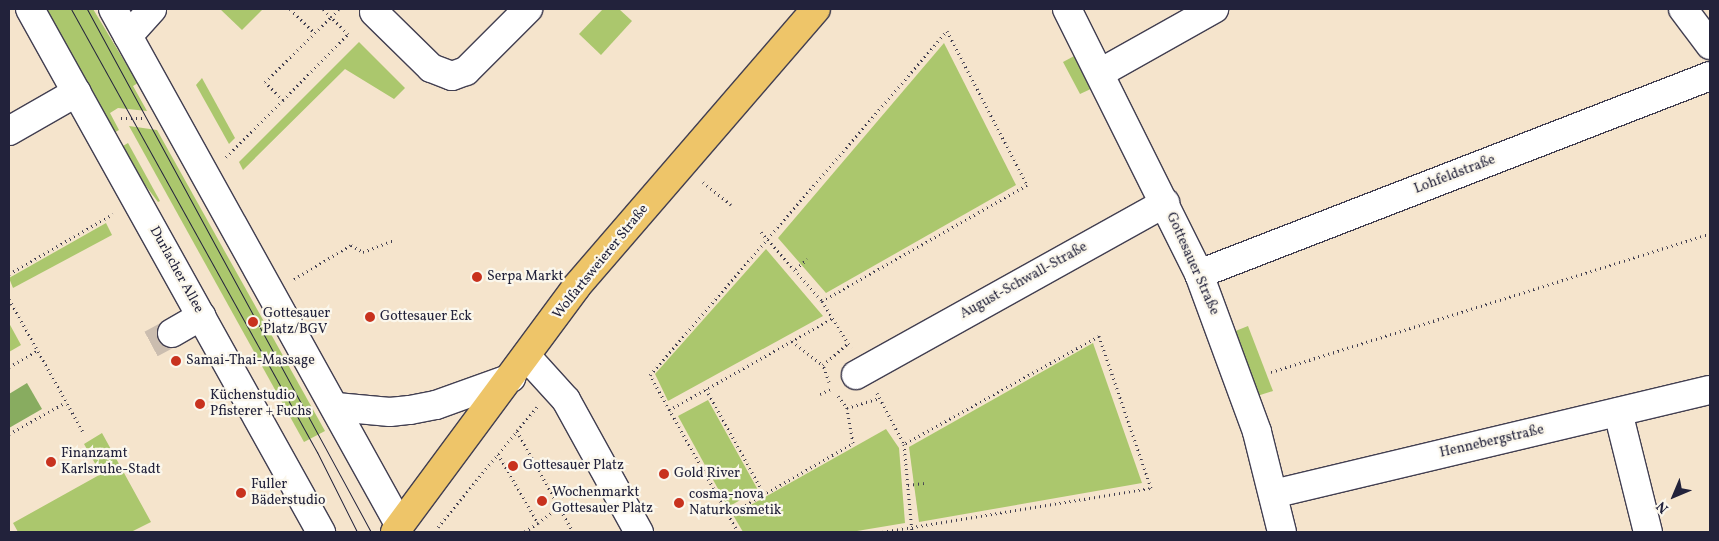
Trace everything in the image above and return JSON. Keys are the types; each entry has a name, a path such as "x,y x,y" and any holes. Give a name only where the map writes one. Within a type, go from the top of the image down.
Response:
{"main road":[{"name":"Wolfartsweierer Straße","path":"399,530 576,287 816,9"}],"street":[{"name":"Durlacher Allee","path":"30,9 202,316 320,532"},
{"path":"113,9 336,406 399,530"},
{"path":"128,36 152,9"},
{"path":"374,12 431,68 452,76 466,71 528,9"},
{"name":"Gottesauer Straße","path":"1067,9 1165,202 1199,274 1257,432 1282,532"},
{"path":"1100,73 1214,9"},
{"path":"1683,9 1710,45"},
{"name":"Lohfeldstraße","path":"1199,274 1710,76"},
{"path":"9,131 77,92"},
{"name":"August-Schwall-Straße","path":"844,382 1165,202"},
{"path":"172,333 202,316"},
{"path":"336,406 390,412 436,405 519,367 554,387 566,400 639,532"},
{"name":"Hennebergstraße","path":"1273,494 1710,390"},
{"path":"1618,412 1648,532"}],"path":[{"path":"290,9 315,33"},
{"path":"226,157 348,34 323,9"},
{"path":"283,100 265,82 339,9"},
{"path":"738,532 650,375 947,31 1026,185 822,301"},
{"path":"124,126 120,118 151,118"},
{"path":"682,164 731,205"},
{"path":"9,274 113,214"},
{"path":"1270,372 1710,234"},
{"path":"294,279 351,244 363,252 394,240"},
{"path":"796,268 808,259"},
{"path":"9,299 84,434"},
{"path":"669,410 833,318"},
{"path":"882,532 1151,488 1099,336 904,444"},
{"path":"792,340 823,365 826,375"},
{"path":"823,365 848,343"},
{"path":"9,367 38,350"},
{"path":"820,394 844,382"},
{"path":"438,527 554,387"},
{"path":"706,389 764,494"},
{"path":"9,434 66,402"},
{"path":"728,515 853,443 847,408"},
{"path":"517,431 573,532"},
{"path":"498,454 538,523"},
{"path":"908,485 924,483"},
{"path":"524,532 559,507"}],"green space":[{"path":"39,9 93,9 128,67 137,69 143,80 133,86 147,111 118,108 110,113 119,130 110,135"},
{"path":"220,9 263,9 242,30"},
{"path":"603,9 619,9 632,21 601,55 579,34"},
{"path":"359,42 405,88 394,99 345,69 243,170 239,162"},
{"path":"944,43 1016,185 826,293 778,238"},
{"path":"1078,54 1095,87 1080,94 1063,62"},
{"path":"202,78 235,138 229,144 196,85"},
{"path":"129,126 157,130 325,431 304,442"},
{"path":"128,143 160,201 158,202 118,149"},
{"path":"106,223 112,235 13,288 9,278"},
{"path":"766,249 823,316 668,401 655,374"},
{"path":"9,323 21,345 9,352"},
{"path":"1248,326 1273,391 1257,396 1233,332"},
{"path":"1093,343 1142,483 919,522 909,447"},
{"path":"27,383 42,409 9,428 9,394"},
{"path":"708,400 758,490 728,507 678,416"},
{"path":"886,429 899,448 905,523 851,532 743,532 733,515"},
{"path":"102,433 151,522 131,532 18,532 13,523 101,474 84,444"}],"tunnel":[{"path":"151,344 172,333"}],"tram line":[{"path":"71,9 317,452 357,532"},
{"path":"87,9 371,532"}],"place":[{"name":"Serpa Markt","path":"477,277"},
{"name":"Gottesauer Eck","path":"370,317"},
{"name":"Gottesauer Platz/BGV","path":"253,322"},
{"name":"Samai-Thai-Massage","path":"176,361"},
{"name":"Küchenstudio Pfisterer + Fuchs","path":"200,404"},
{"name":"Finanzamt Karlsruhe-Stadt","path":"51,462"},
{"name":"Gottesauer Platz","path":"513,466"},
{"name":"Gold River","path":"664,474"},
{"name":"Fuller Bäderstudio","path":"241,493"},
{"name":"Wochenmarkt Gottesauer Platz","path":"542,501"},
{"name":"cosma-nova Naturkosmetik","path":"679,503"}]}
